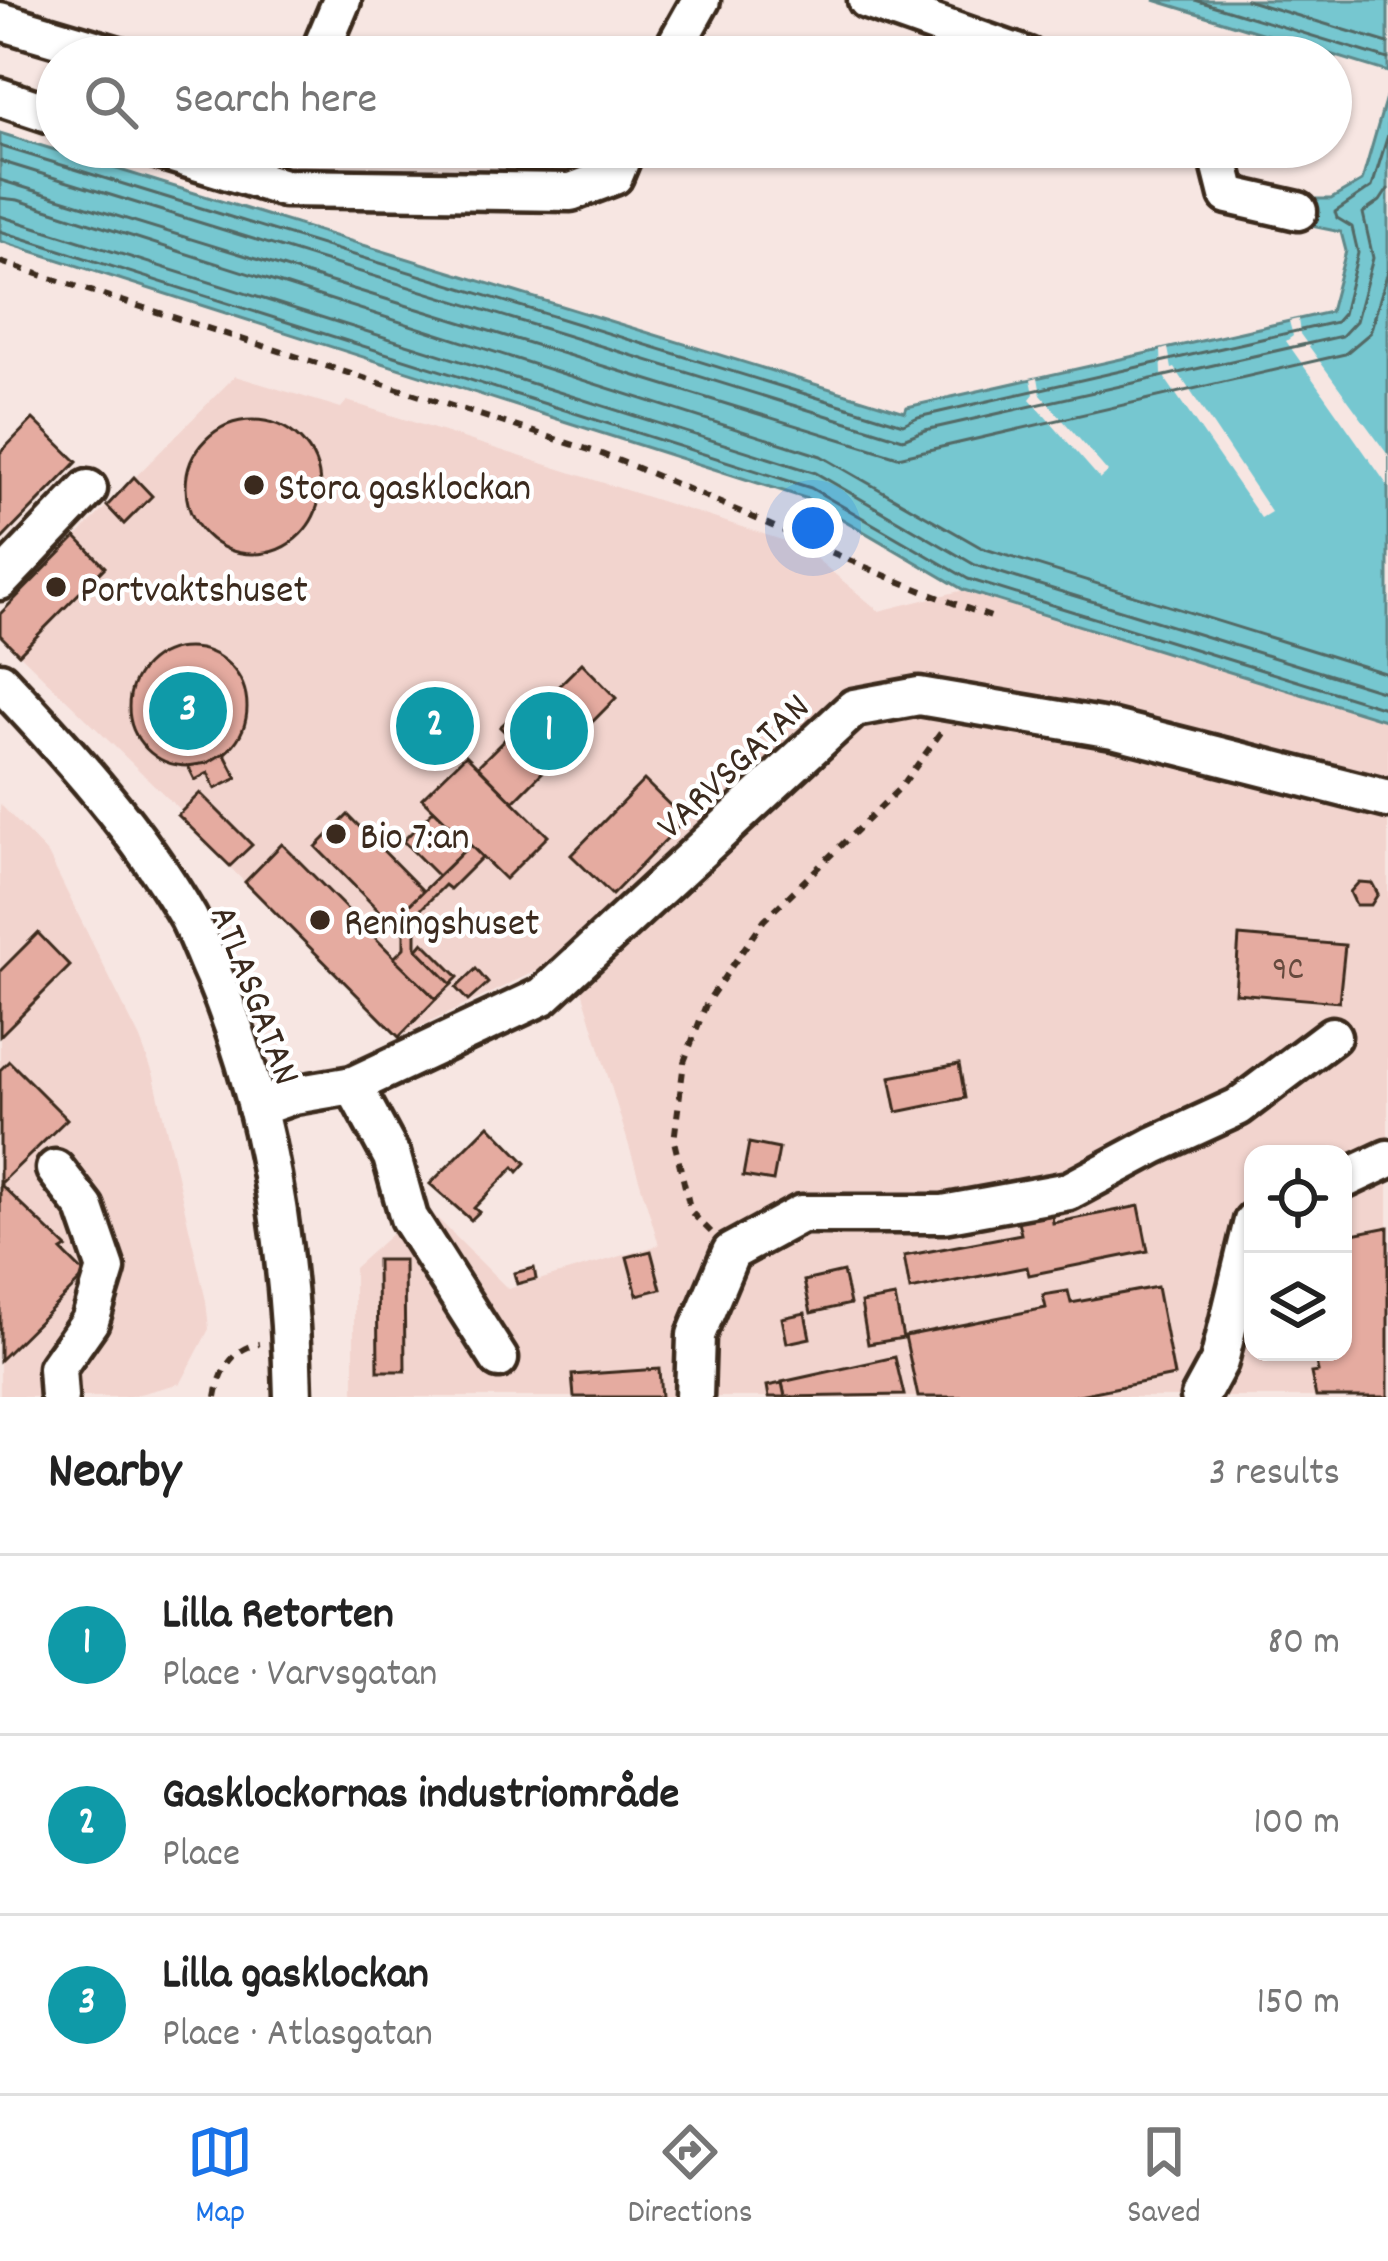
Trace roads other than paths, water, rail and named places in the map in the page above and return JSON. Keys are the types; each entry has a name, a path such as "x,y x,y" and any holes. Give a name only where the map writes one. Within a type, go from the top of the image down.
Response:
{"street":[{"path":"327,36 342,0"},
{"path":"681,36 701,0"},
{"path":"867,0 969,36"},
{"path":"0,21 51,36"},
{"path":"0,97 36,109"},
{"path":"219,168 284,188 571,192 614,176 617,168"},
{"path":"1221,168 1228,195 1298,211"},
{"path":"0,581 88,489"},
{"name":"ATLASGATAN","path":"0,681 136,836 190,921 230,1016 257,1108 282,1232 292,1397"},
{"name":"VARVSGATAN","path":"257,1108 295,1095 352,1085 543,996 854,708 919,695 1113,729 1388,799"},
{"path":"694,1397 696,1335 731,1252 801,1214 943,1214 1069,1191 1238,1107 1332,1036"},
{"path":"352,1085 392,1156 409,1218 499,1359"},
{"path":"1352,1176 1388,1159"},
{"path":"55,1169 85,1208 106,1269 90,1321 57,1368 59,1397"},
{"path":"1200,1397 1219,1362 1245,1253"}],"water":[{"path":"1154,0 1388,0 1388,72 1352,61 1352,36 1271,36"},
{"path":"1388,91 1388,721 964,590 808,499 0,241 0,133 36,144 36,168 114,168 905,412 907,407 1330,312 1346,251 1341,232 1297,223 1300,199 1331,199 1362,181"}],"place":[{"name":"Stora gasklockan","path":"254,485"},
{"name":"Portvaktshuset","path":"56,587"},
{"name":"Lilla gasklockan","path":"188,711"},
{"name":"Gasklockornas industriområde","path":"435,726"},
{"name":"Lilla Retorten","path":"549,731"},
{"name":"Bio 7:an","path":"336,834"},
{"name":"Reningshuset","path":"320,920"}]}
